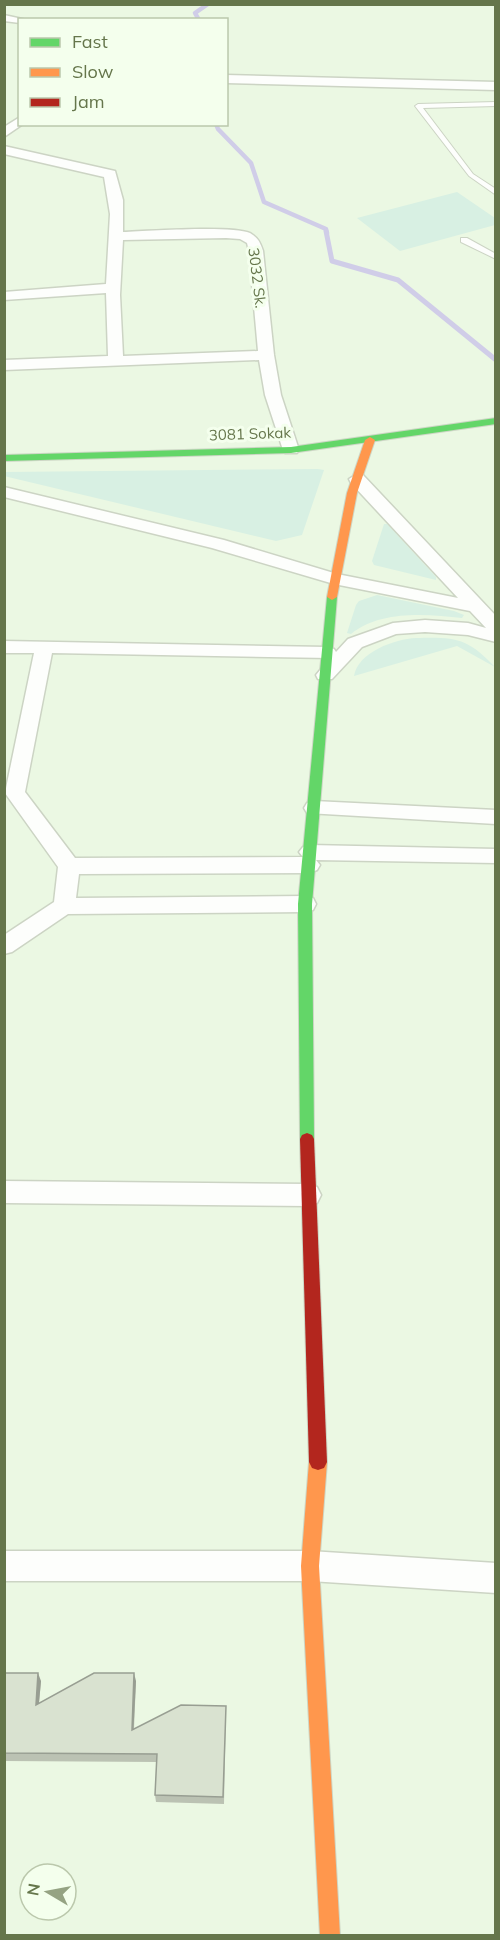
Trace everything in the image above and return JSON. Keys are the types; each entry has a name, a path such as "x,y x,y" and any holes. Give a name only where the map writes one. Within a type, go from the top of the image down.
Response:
{"street":[{"path":"228,78 495,86"},
{"path":"4,134 18,123"},
{"path":"4,150 110,174 114,184 116,236 112,288 116,361"},
{"name":"3032 Sk.","path":"116,236 226,234 243,235 253,241 266,356 273,395 291,450"},
{"path":"4,296 112,288"},
{"path":"4,365 266,356"},
{"name":"3081 Sokak","path":"4,458 291,450 495,421"},
{"path":"330,1935 310,1566 318,1458 308,1195 305,904 334,579 357,479 370,440"},
{"path":"357,479 495,627"},
{"path":"4,492 218,544 334,579 476,607"},
{"path":"325,675 356,643 393,629 425,626 468,629 495,636"},
{"path":"4,647 327,653"},
{"path":"45,647 10,793 69,866 64,906"},
{"path":"314,808 495,817"},
{"path":"69,866 495,856"},
{"path":"4,946 64,906 305,904"},
{"path":"4,1192 308,1195"},
{"path":"4,1566 310,1566 495,1578"}],"lane":[{"path":"495,104 418,106 471,175 495,193"},
{"path":"464,240 495,257"}],"shaded area":[{"path":"5,5 495,5 495,1935 5,1936"},
{"path":"457,192 495,218 495,225 400,251 357,218"},
{"path":"324,470 302,535 276,541 4,476 5,472"},
{"path":"384,524 387,524 436,577 436,580 374,565 372,561"},
{"path":"377,595 464,615 462,618 434,615 390,617 363,626 351,634 347,633 359,601"},
{"path":"416,638 460,641 477,650 495,667 457,646 354,676 362,660 379,648 398,641"}],"building":[{"path":"4,1673 38,1673 36,1705 94,1673 134,1673 132,1730 181,1705 226,1706 223,1797 155,1795 157,1754 4,1753"}],"waterway":[{"path":"198,18 195,13 208,4"},
{"path":"217,126 251,163 264,202 326,229 327,233"},
{"path":"326,231 332,261 398,280 496,360"}],"traffic: fast":[{"path":"4,458 291,450 496,421"},
{"path":"307,1139 305,904 332,597"}],"traffic: slow":[{"path":"332,597 352,493 370,440"},
{"path":"318,1462 310,1566 330,1936"}],"traffic: jam":[{"path":"307,1139 318,1462"}]}
